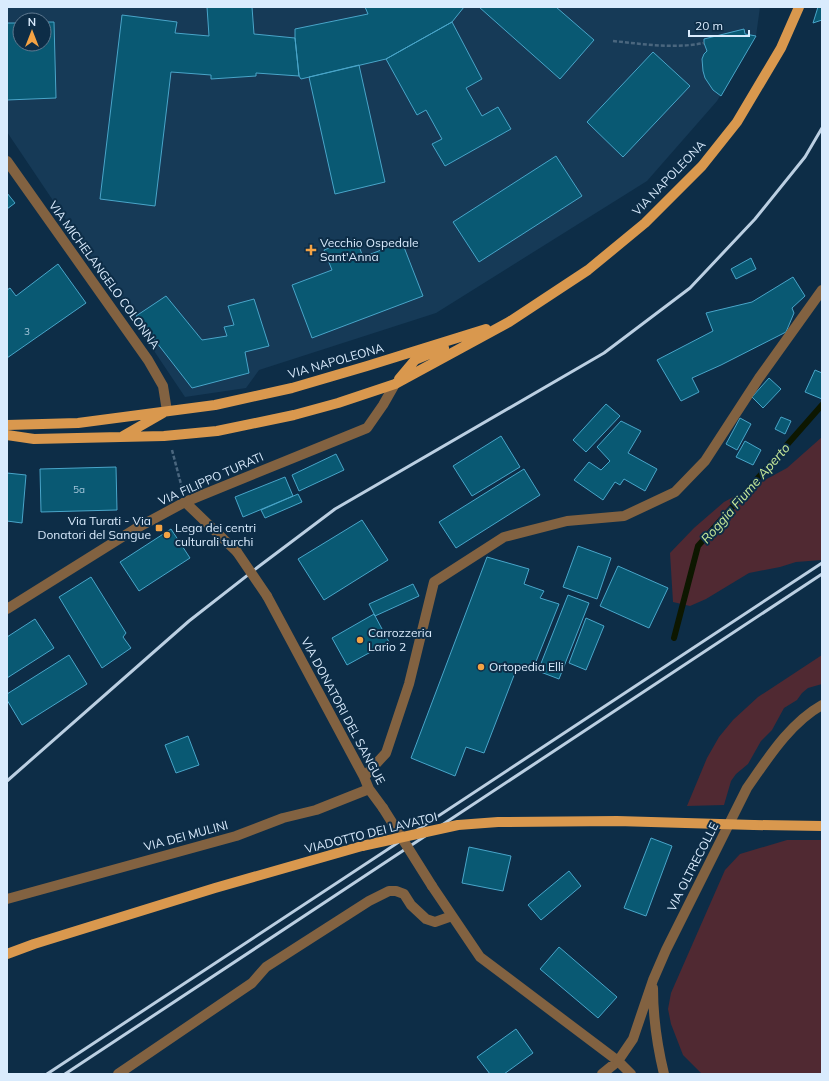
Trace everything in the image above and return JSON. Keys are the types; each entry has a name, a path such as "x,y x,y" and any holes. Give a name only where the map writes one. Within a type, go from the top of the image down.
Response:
{"main road":[{"name":"VIA NAPOLEONA","path":"7,435 34,440 168,436 217,431 294,415 338,403 395,384 415,360 509,322 588,270 645,223 702,166 737,122 781,48 795,10"},
{"name":"VIA NAPOLEONA","path":"7,425 78,423 215,405 292,388 509,322"},
{"name":"VIA NAPOLEONA","path":"122,438 167,411"},
{"name":"VIADOTTO DEI LAVATOI","path":"7,954 207,891 362,846 458,825 498,822 585,821 822,826"}],"street":[{"name":"VIA MICHELANGELO COLONNA","path":"7,161 148,360 163,386 167,411"},
{"path":"364,777 386,752 409,684 434,582 504,537 567,521 624,516 675,492 705,461 760,378 822,290"},
{"name":"VIA FILIPPO TURATI","path":"7,609 135,529 185,502 367,428 395,384"},
{"name":"VIA DONATORI DEL SANGUE","path":"185,502 237,552 267,596 369,789 383,808 432,886 480,957 618,1061 631,1074"},
{"name":"VIA OLTRECOLLE","path":"602,1074 618,1061 633,1040 653,980 666,950 747,788 773,753 803,718 822,705"},
{"name":"VIA DEI MULINI","path":"7,899 236,836 283,818 316,810 369,789"},
{"path":"118,1074 252,984 266,967 369,901 389,891 396,891 404,894 411,905 426,919 435,922 452,916"},
{"path":"653,980 653,1015 664,1074"}],"path":[{"path":"613,41 660,46 689,46 704,43"},
{"path":"168,436 185,502"}],"shaded area":[{"name":"Vecchio Ospedale Sant'Anna","path":"7,7 760,7 756,36 717,101 647,181 436,313 259,370 246,388 185,397 7,132"},
{"path":"822,437 822,560 796,562 780,567 749,573 706,599 690,606 673,602 670,553 694,528 724,502 787,468"},
{"path":"822,655 822,684 808,688 797,700 784,708 772,730 761,741 748,764 736,774 731,781 724,805 687,806 707,758 719,737 733,720 758,697"},
{"path":"787,840 822,840 822,1074 702,1074 683,1055 671,1024 668,1009 671,993 725,870 740,854"}],"building":[{"path":"207,7 252,7 254,34 295,38 299,76 256,73 256,76 211,79 211,75 171,72 155,206 100,199 122,15 177,22 175,33 209,36"},
{"path":"365,7 464,7 452,22 386,59 301,79 299,76 295,29 368,14"},
{"path":"479,7 556,7 594,40 560,79"},
{"path":"818,7 822,7 822,20 813,23"},
{"path":"52,22 54,22 56,98 7,100 7,23 12,23 12,52 52,52"},
{"path":"452,22 482,79 466,88 482,116 498,107 511,129 445,166 432,144 442,139 426,110 417,115 386,59"},
{"path":"744,29 745,34 756,36 721,96 713,90 705,78 702,59 707,51 704,39"},
{"path":"653,52 690,86 623,157 587,122"},
{"path":"359,65 385,182 335,194 309,77"},
{"path":"556,156 582,196 479,262 453,222"},
{"path":"7,193 15,203 7,209"},
{"path":"356,238 363,257 402,242 423,296 312,338 292,285 332,270 324,250"},
{"path":"751,258 756,269 736,279 731,269"},
{"path":"58,264 86,303 7,358 7,290 10,288 16,296"},
{"path":"793,277 805,296 792,308 794,313 786,332 692,378 699,392 681,401 657,360 713,331 706,313 752,302"},
{"path":"166,296 202,340 227,336 224,327 234,325 228,306 254,299 269,346 245,352 249,373 192,388 136,316"},
{"path":"815,370 822,373 822,399 805,392"},
{"path":"769,378 781,389 763,408 752,397"},
{"path":"606,404 620,416 586,452 573,440"},
{"path":"781,417 791,421 785,434 775,429"},
{"path":"740,418 751,424 737,450 726,444"},
{"path":"621,421 641,431 628,453 657,469 645,491 624,479 620,485 615,482 603,500 574,480 589,462 601,470 610,461 597,447"},
{"path":"501,436 520,467 472,496 453,466"},
{"path":"745,441 761,450 753,465 736,457"},
{"path":"336,454 344,470 299,491 292,475"},
{"path":"116,467 117,510 41,512 40,469"},
{"path":"524,469 540,495 456,548 439,522"},
{"path":"7,473 26,475 22,523 7,521"},
{"path":"285,477 293,496 243,517 235,497"},
{"path":"298,494 302,502 265,518 261,510"},
{"path":"362,520 388,560 324,600 298,559"},
{"path":"171,529 190,558 139,591 120,562"},
{"path":"578,546 611,558 597,599 563,587"},
{"name":"Ortopedia Elli","path":"487,557 529,569 524,584 544,591 540,598 559,604 533,669 518,665 484,753 466,747 455,776 411,758"},
{"path":"618,566 668,588 649,628 600,606"},
{"path":"91,577 126,633 123,637 131,648 102,668 59,597"},
{"path":"413,584 419,596 375,616 369,604"},
{"path":"568,595 589,603 559,679 538,671"},
{"name":"Carrozzeria Lario 2","path":"374,614 389,642 347,665 332,638"},
{"path":"586,618 604,626 586,670 569,663"},
{"path":"35,619 54,648 7,678 7,637"},
{"path":"69,655 87,684 22,725 7,700 7,694"},
{"path":"188,736 199,765 176,773 165,745"},
{"path":"651,838 672,846 646,916 624,908"},
{"path":"469,847 511,856 503,891 462,883"},
{"path":"569,871 581,886 541,920 528,905"},
{"path":"559,947 617,997 598,1018 540,969"},
{"path":"516,1029 533,1053 504,1074 490,1074 477,1057"}],"waterway":[{"name":"Roggia Fiume Aperto","path":"674,638 698,546 822,405"}],"railway":[{"path":"7,781 189,621 335,509 604,353 690,288 755,219 805,157 822,128"},
{"path":"47,1074 822,563"},
{"path":"65,1074 822,574"}],"place":[{"name":"Vecchio Ospedale Sant'Anna","path":"311,250"},
{"name":"Via Turati - Via Donatori del Sangue","path":"159,528"},
{"name":"Lega dei centri culturali turchi","path":"167,535"},
{"name":"Carrozzeria Lario 2","path":"360,640"},
{"name":"Ortopedia Elli","path":"481,667"}]}
